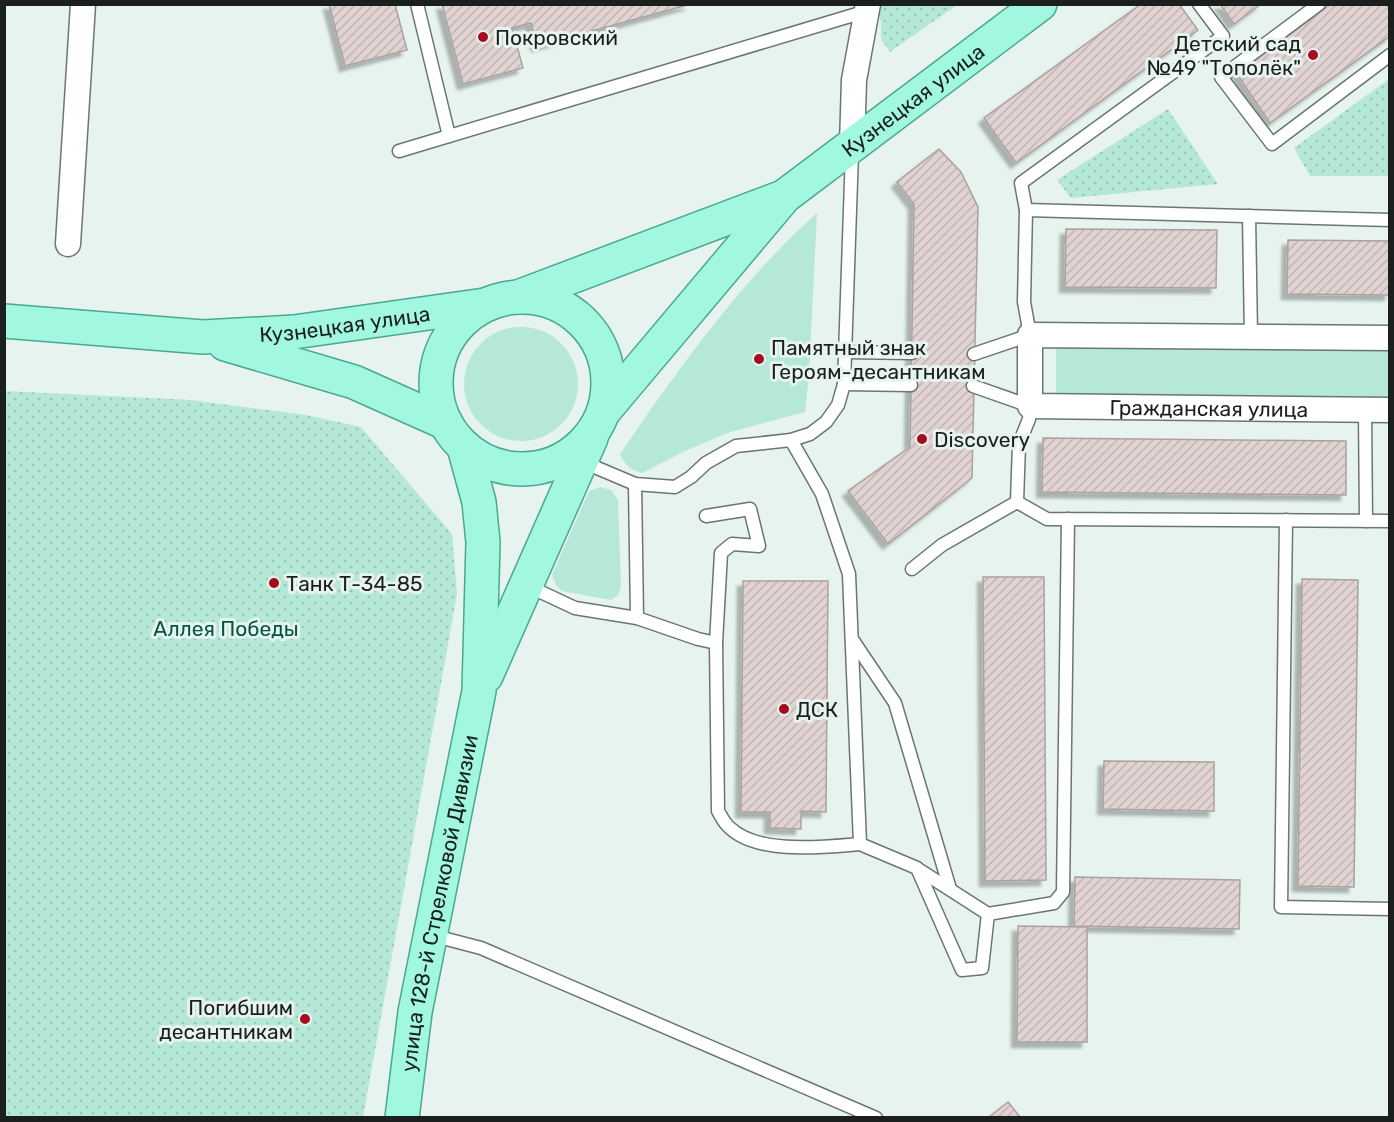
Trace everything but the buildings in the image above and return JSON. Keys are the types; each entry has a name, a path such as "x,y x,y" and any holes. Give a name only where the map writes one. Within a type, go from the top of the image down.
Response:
{"main road":[{"name":"Кузнецкая улица","path":"601,418 785,196 1040,4"},
{"name":"Кузнецкая улица","path":"518,297 785,196"},
{"path":"518,297 533,297 548,301 575,315 586,325 602,351 607,366 608,396 601,418 586,441 572,454 536,469 498,466 480,458 455,435 438,405 438,364 455,328 469,315 486,305 502,299 518,297"},
{"name":"Кузнецкая улица","path":"4,321 203,337 294,332 486,305"},
{"name":"Кузнецкая улица","path":"203,337 354,382 455,435"},
{"name":"улица 128-й Стрелковой Дивизии","path":"479,692 601,418"},
{"name":"улица 128-й Стрелковой Дивизии","path":"402,1118 415,1012 479,692 483,542 479,502 455,435"}],"street":[{"path":"68,244 83,4"},
{"path":"852,145 854,80 868,8"},
{"path":"1030,406 1030,335 1389,338"},
{"name":"Гражданская улица","path":"1030,406 1389,410"}],"lane":[{"path":"417,4 449,136"},
{"path":"974,354 1030,335 1024,302 1026,210 1021,183 1223,36 1199,4"},
{"path":"1319,4 1221,77 1272,144 1389,55"},
{"path":"399,151 868,8"},
{"path":"580,461 635,484 675,487 691,477 705,463 736,446 791,440 810,434 826,422 838,405 844,384 852,145"},
{"path":"1026,210 1389,220"},
{"path":"1249,216 1251,336"},
{"path":"846,352 912,353"},
{"path":"844,384 911,385"},
{"path":"973,387 1030,406 1029,419 1019,444 1017,502"},
{"path":"1365,410 1366,521"},
{"path":"791,440 822,494 849,574 860,844"},
{"path":"635,484 637,618"},
{"path":"1017,502 1047,519 1389,521"},
{"path":"912,569 942,545 1017,502"},
{"path":"706,516 750,509 759,546 732,544 721,554 716,643 718,811 729,827 754,842 784,846 860,844 917,868 988,914 1054,903 1063,892 1068,519"},
{"path":"1286,520 1281,907 1389,909"},
{"path":"526,586 575,608 637,618 716,643"},
{"path":"852,638 895,703 950,889"},
{"path":"917,868 962,970 982,968 988,914"},
{"path":"430,934 481,948 876,1118"}],"green space":[{"path":"877,4 957,5 890,52 881,39 881,23"},
{"path":"1389,79 1389,176 1310,176 1294,148"},
{"path":"1168,109 1218,184 1071,198 1057,180"},
{"path":"817,213 805,412 730,432 642,473 629,467 620,454 688,358 736,297"},
{"path":"521,327 543,331 553,336 569,352 574,362 578,384 574,406 569,416 553,432 543,437 521,441 499,437 489,432 473,416 468,406 464,384 468,362 473,352 489,336 499,331"},
{"path":"1056,346 1389,350 1389,398 1056,394"},
{"name":"Аллея Победы","path":"4,391 191,400 306,415 361,427 452,534 457,594 363,1117 5,1117"},
{"path":"600,487 611,490 618,500 621,587 618,595 611,600 562,591 556,585 552,575 589,491"}],"place":[{"name":"Покровский","path":"483,37"},
{"name":"Детский сад №49 \"Тополёк\"","path":"1313,55"},
{"name":"Памятный знак Героям-десантникам","path":"759,359"},
{"name":"Discovery","path":"922,439"},
{"name":"Танк Т-34-85","path":"274,583"},
{"name":"ДСК","path":"784,709"},
{"name":"Погибшим десантникам","path":"305,1019"}]}
